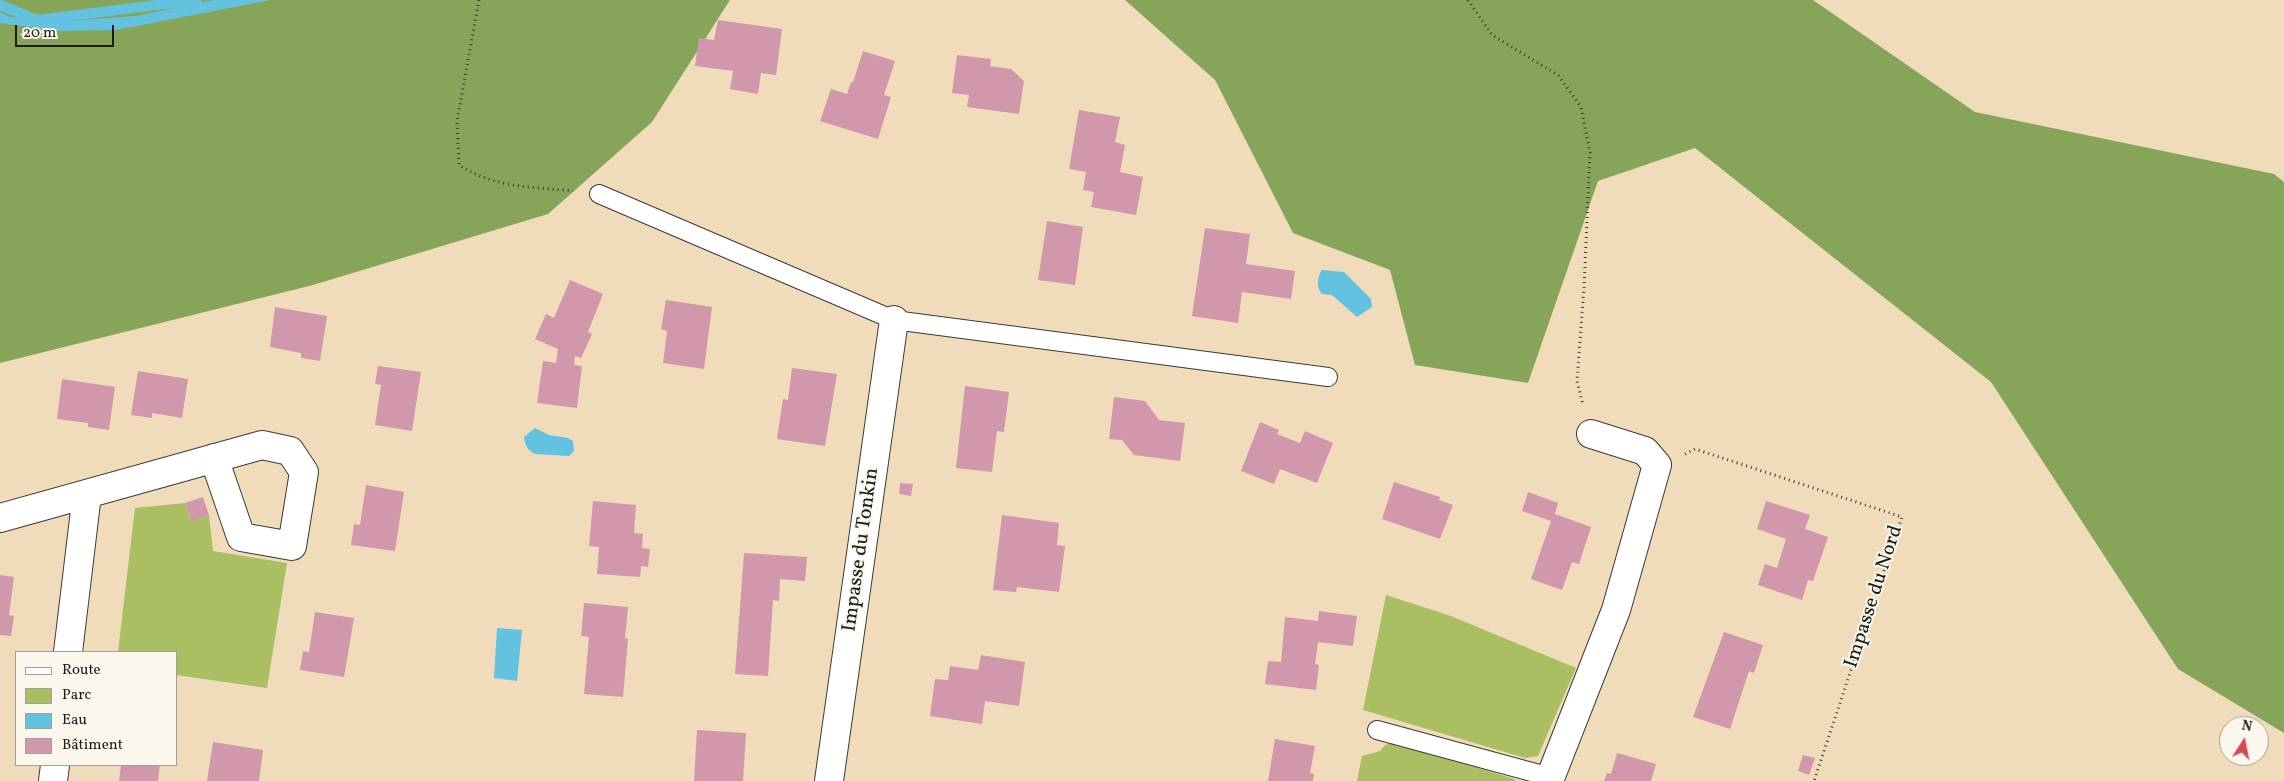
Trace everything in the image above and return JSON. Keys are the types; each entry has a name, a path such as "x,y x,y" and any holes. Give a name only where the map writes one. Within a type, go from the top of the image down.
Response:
{"street":[{"name":"Impasse du Tonkin","path":"829,781 894,320"},
{"path":"1550,779 1616,610 1657,465 1645,451 1591,434"},
{"path":"0,518 214,458"},
{"path":"68,651 87,494"},
{"path":"53,781 55,766"}],"lane":[{"path":"599,194 894,320 1328,378"},
{"path":"1377,730 1550,779"}],"path":[{"path":"479,0 457,121 459,165 477,177 505,185 599,194"},
{"path":"1468,0 1492,35 1558,75 1581,107 1590,153 1584,287 1577,381 1591,434"},
{"name":"Impasse du Nord","path":"1657,465 1695,450 1902,517 1814,781"}],"green space":[{"path":"0,0 730,0 652,122 548,214 313,285 0,363"},
{"path":"1125,0 1813,0 1975,112 2274,174 2284,182 2284,733 2269,724 2269,716 2256,716 2178,669 1991,382 1695,148 1598,181 1528,383 1415,365 1390,270 1293,233 1215,80"},
{"path":"185,503 191,521 209,515 213,551 287,563 267,688 178,675 178,651 118,651 135,508"},
{"path":"1386,595 1451,616 1576,668 1538,756 1525,758 1363,710"},
{"path":"1395,742 1516,781 1357,781 1362,756 1380,751 1385,745"}],"water":[{"path":"214,0 271,0 116,30 59,31 0,23 0,12 10,17 66,21 136,16"},
{"path":"1322,270 1344,272 1371,299 1372,307 1357,317 1332,295 1322,294 1318,282"},
{"path":"535,428 549,435 568,438 573,441 574,451 569,456 535,454 527,447 524,437"},
{"path":"497,628 522,630 517,681 494,678"}],"building":[{"path":"718,20 782,29 776,75 761,73 758,94 730,89 733,71 695,66 699,38 714,40"},
{"path":"863,51 895,61 884,95 891,97 878,139 820,121 831,89 847,94"},
{"path":"957,55 991,59 990,66 1011,69 1024,81 1019,114 967,107 969,95 952,93"},
{"path":"1079,110 1120,117 1115,142 1125,145 1120,172 1143,177 1136,215 1091,207 1094,192 1083,190 1086,172 1069,169"},
{"path":"1047,221 1083,227 1075,285 1038,280"},
{"path":"1205,228 1250,234 1246,264 1295,271 1291,299 1242,292 1238,323 1192,316"},
{"path":"570,280 603,294 588,332 592,334 581,358 575,356 574,365 582,366 577,408 537,403 543,361 556,363 558,349 535,339 546,314 554,318"},
{"path":"666,300 712,307 704,369 663,363 667,331 661,329"},
{"path":"275,307 327,316 320,361 301,358 301,353 270,347"},
{"path":"378,366 421,372 412,431 375,425 381,385 375,384"},
{"path":"792,368 837,374 825,446 777,439 783,399 788,400"},
{"path":"138,371 188,379 182,418 152,413 152,418 131,415"},
{"path":"62,379 115,387 109,430 88,427 88,423 57,419"},
{"path":"965,386 1009,392 1004,432 997,431 992,472 956,468"},
{"path":"1114,397 1145,401 1159,420 1185,423 1180,461 1134,455 1122,440 1109,439"},
{"path":"1260,422 1279,430 1277,434 1300,443 1305,431 1333,443 1317,483 1280,469 1274,484 1241,471"},
{"path":"1394,482 1440,497 1439,500 1453,505 1440,539 1382,519"},
{"path":"900,483 913,484 911,496 899,494"},
{"path":"366,485 404,492 395,551 351,545 354,524 360,525"},
{"path":"1528,492 1558,503 1555,514 1591,527 1579,564 1572,562 1562,590 1531,579 1551,521 1522,511"},
{"path":"203,497 209,515 191,521 185,503"},
{"path":"593,501 636,505 634,533 643,534 642,548 650,549 648,567 641,566 640,577 597,574 599,547 589,546"},
{"path":"1766,501 1810,515 1805,529 1828,537 1813,581 1808,580 1802,600 1758,585 1765,564 1777,568 1786,539 1757,529"},
{"path":"1002,515 1059,523 1057,545 1065,546 1059,592 1017,587 1016,592 993,590"},
{"path":"744,553 807,557 805,581 780,579 779,601 773,600 768,676 735,674"},
{"path":"0,575 14,577 9,615 14,616 11,636 0,635"},
{"path":"584,603 628,607 625,638 628,639 623,697 584,694 589,637 581,636"},
{"path":"1319,611 1357,616 1353,646 1318,642 1315,664 1319,665 1316,690 1265,684 1268,661 1281,662 1285,617 1318,621"},
{"path":"315,612 354,618 344,677 300,670 303,651 309,652"},
{"path":"1724,632 1763,645 1754,673 1749,671 1730,729 1693,717"},
{"path":"981,655 1025,662 1019,706 985,701 982,724 930,716 935,679 948,680 950,666 978,670"},
{"path":"697,730 746,733 743,781 694,781"},
{"path":"1275,739 1315,746 1310,773 1314,774 1313,781 1268,781"},
{"path":"213,742 263,750 259,781 207,781"},
{"path":"1617,753 1656,764 1651,781 1604,781 1607,773 1611,774"},
{"path":"1803,755 1815,758 1809,775 1798,771"},
{"path":"121,766 160,766 158,781 119,781"}],"waterway":[{"path":"0,5 37,20 197,0"}]}
